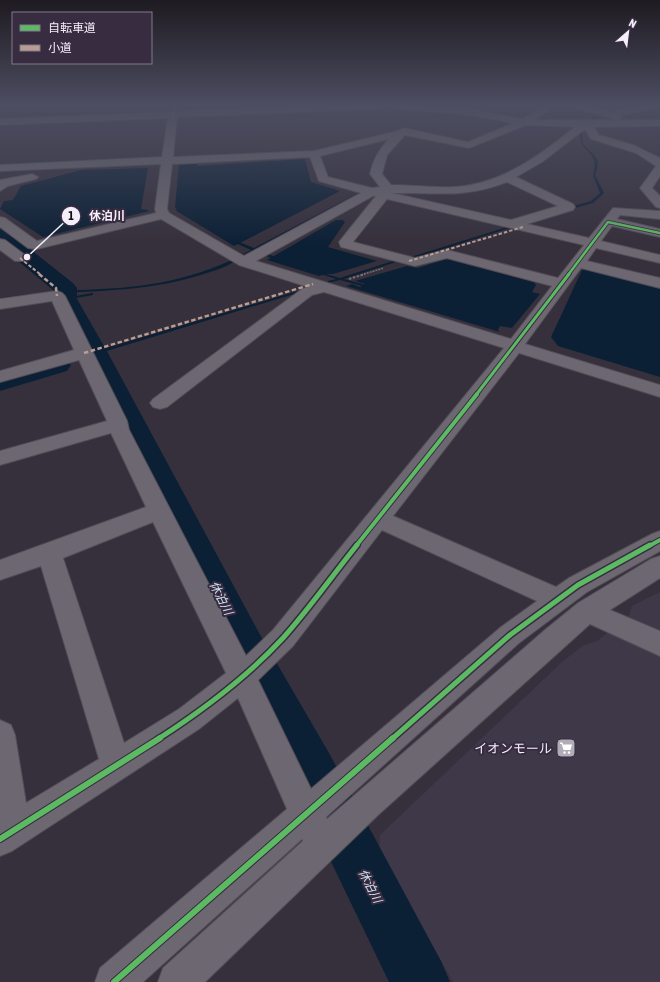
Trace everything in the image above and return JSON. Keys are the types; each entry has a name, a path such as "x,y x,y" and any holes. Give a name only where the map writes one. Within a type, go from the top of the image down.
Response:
{"street":[{"path":"168,152 161,209 163,215 244,262 514,347 660,391"},
{"path":"0,168 314,154 323,152"},
{"path":"381,192 376,174 377,163 386,152"},
{"path":"244,262 381,192 462,190 486,186 526,168 551,152"},
{"path":"634,152 659,164 646,188 660,206"},
{"path":"314,154 323,179 660,260"},
{"path":"0,187 4,183 76,165"},
{"path":"506,177 569,207 512,224"},
{"path":"381,192 346,244 409,261 419,262 447,254 562,284"},
{"path":"0,735 7,834 189,719 253,667 283,638 514,347 617,211 660,206"},
{"path":"0,221 37,245 163,215"},
{"path":"608,222 660,233"},
{"path":"0,243 20,258"},
{"path":"578,263 660,283"},
{"path":"160,403 307,292 324,287"},
{"path":"0,304 56,296 159,511 253,667 250,693 324,844"},
{"path":"0,377 84,353"},
{"path":"0,458 103,428 118,426"},
{"path":"0,570 159,511"},
{"path":"378,519 546,593 556,601"},
{"path":"114,982 309,811 350,777 510,635 556,601 585,582 660,540"},
{"path":"49,553 116,764"},
{"path":"177,982 366,805 555,637 587,611 660,566"},
{"path":"587,611 660,644"}],"path":[{"path":"324,287 409,261"}],"shaded area":[{"name":"イオンモール","path":"660,592 660,982 453,982 379,852 380,835 563,661 584,645 597,641 629,616 632,606"}],"water":[{"path":"305,159 311,182 340,191 234,246 175,210 177,210 175,207 179,165 197,164 198,166"},
{"path":"148,168 141,209 149,211 43,237 0,209 4,201 13,200 21,186 81,170"},
{"path":"336,220 343,220 345,222 328,247 377,261 333,274 319,276 267,260"},
{"path":"446,259 534,282 536,285 532,292 540,294 512,328 500,326 498,330 500,332 346,286 352,284 360,287 365,284 355,281 407,266 418,268"},
{"path":"591,269 660,287 660,377 558,346 551,337 582,270"}],"waterway":[{"path":"568,209 592,202 602,193 594,175 597,165 595,157 590,152"},
{"path":"254,250 359,194"},
{"path":"413,257 508,228"},
{"name":"休泊川","path":"0,235 65,288 65,299 95,353 243,644 312,770 420,982"},
{"path":"233,241 254,250"},
{"path":"244,255 254,250"},
{"path":"254,250 277,259"},
{"path":"54,292 123,289 167,283 211,270 233,261"},
{"path":"340,279 397,261"},
{"path":"316,272 340,279"},
{"path":"329,282 340,279"},
{"path":"340,279 369,287"},
{"path":"95,353 305,290"},
{"path":"65,299 92,294"},
{"path":"0,299 27,295"},
{"path":"0,382 57,365"}],"marked path":[{"path":"409,261 523,227"},
{"path":"20,258 56,288 57,296"},
{"path":"84,353 313,284"}],"cycle path":[{"path":"0,839 189,719 241,678 283,638 514,347 608,222 660,233"},
{"path":"114,982 510,635 578,585 660,540"}],"place":[{"name":"休泊川","path":"27,257"},
{"name":"イオンモール","path":"566,748"}]}
